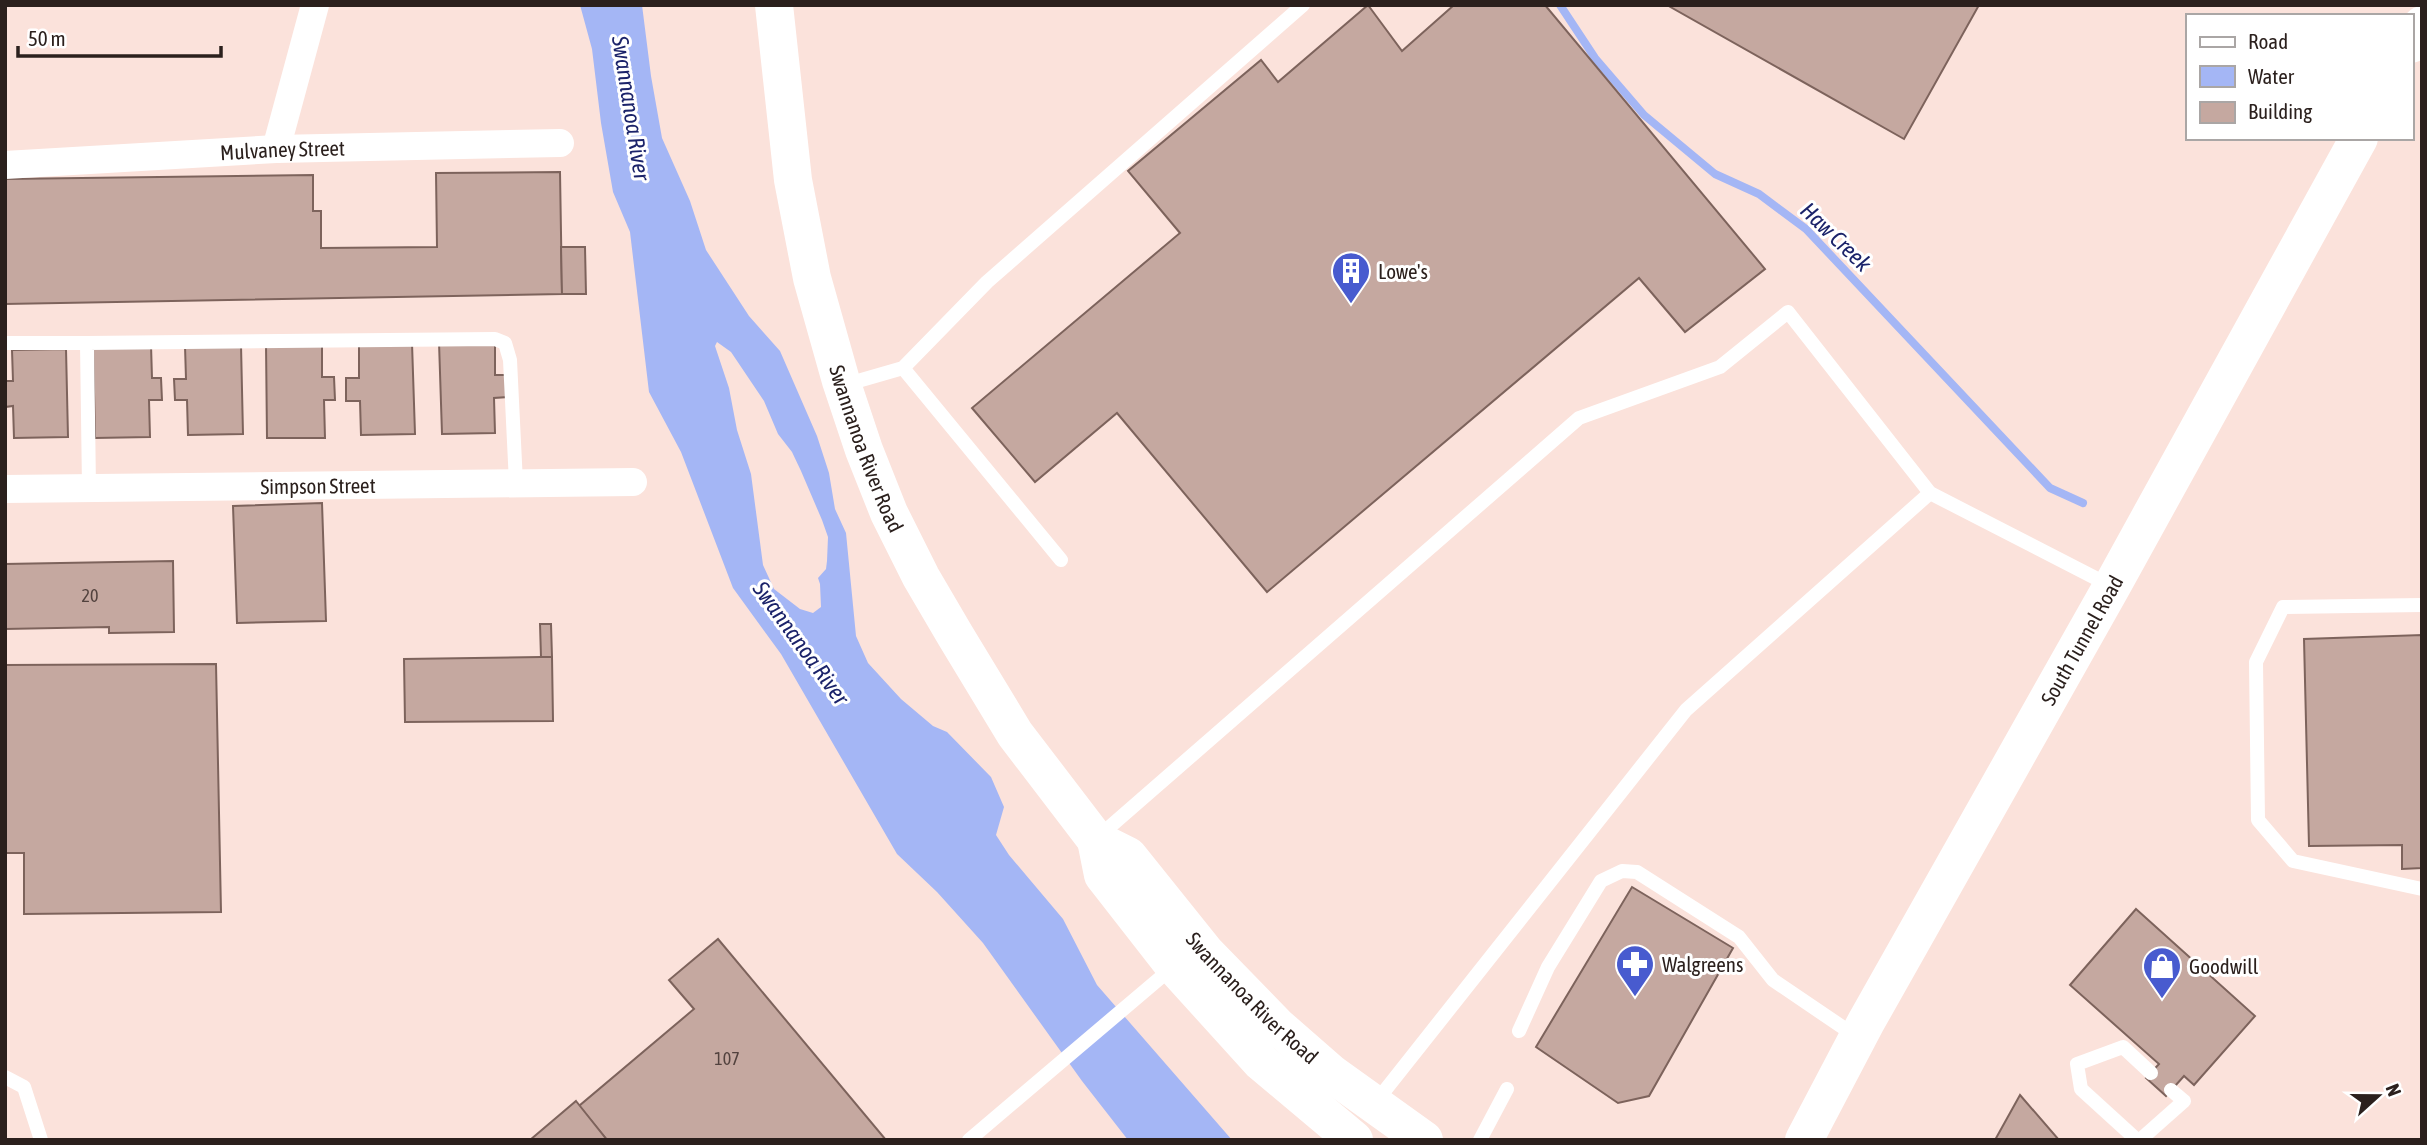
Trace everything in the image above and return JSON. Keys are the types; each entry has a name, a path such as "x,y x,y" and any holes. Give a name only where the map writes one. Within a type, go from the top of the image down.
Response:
{"main road":[{"name":"Swannanoa River Road","path":"775,5 793,180 812,278 864,450 889,513 921,577 1015,734 1096,840 1128,856 1181,925 1277,1026 1373,1106 1424,1140"},
{"path":"2413,41 2422,25"},
{"name":"South Tunnel Road","path":"1804,1140 1858,1037 2112,586 2358,140"},
{"name":"Swannanoa River Road","path":"1096,840 1103,875 1174,966 1261,1062 1354,1140"}],"street":[{"path":"276,149 315,5"},
{"name":"Mulvaney Street","path":"5,165 276,149 561,143"},
{"name":"Simpson Street","path":"5,489 633,482"}],"lane":[{"path":"843,386 903,368 987,282 1304,5"},
{"path":"1096,840 1579,418 1720,366 1788,312 1930,493 2112,586"},
{"path":"5,343 495,339 505,343 510,360 516,483"},
{"path":"87,343 89,488"},
{"path":"903,368 1060,560"},
{"path":"1373,1106 1686,710 1930,493"},
{"path":"2422,605 2283,607 2256,662 2258,820 2293,861 2422,889"},
{"path":"1520,1031 1548,967 1601,881 1622,871 1637,872 1739,937 1773,980 1858,1037"},
{"path":"969,1140 1174,966"},
{"path":"2151,1073 2123,1047 2077,1064 2081,1089 2138,1140 2184,1101 2171,1090"},
{"path":"5,1077 24,1087 41,1140"},
{"path":"1480,1140 1507,1089"}],"water":[{"name":"Swannanoa River","path":"580,5 642,5 662,138 690,201 706,250 749,316 780,351 817,436 829,473 835,509 846,533 856,636 868,663 901,699 933,726 947,732 991,777 1004,807 996,835 1009,855 1063,919 1097,985 1232,1140 1128,1140 983,943 937,892 897,854 781,654 733,588 681,452 649,392 630,232 613,192 592,49","holes":["717,342 731,352 764,401 778,434 792,452 828,537 826,569 818,578 821,607 813,613 800,609 774,589 763,565 751,474 737,430 729,388 715,346"]}],"building":[{"name":"Lowe's","path":"1368,5 1402,51 1454,5 1545,5 1765,269 1685,332 1639,278 1267,592 1117,413 1035,482 972,408 1180,233 1128,171 1261,60 1278,82"},
{"path":"1667,5 1979,5 1904,139"},
{"path":"560,172 562,294 5,304 5,179 313,175 313,211 321,211 321,248 437,247 436,173"},
{"path":"561,247 585,247 586,294 562,294"},
{"path":"495,340 495,375 507,375 508,397 494,398 495,433 442,434 439,342"},
{"path":"322,343 322,377 334,377 335,400 324,400 325,438 267,438 266,344"},
{"path":"412,343 415,434 361,435 360,401 346,401 346,378 359,378 359,344"},
{"path":"151,345 152,378 161,378 162,400 149,400 150,437 95,438 93,346"},
{"path":"241,345 243,434 188,435 187,400 175,400 174,379 186,379 185,346"},
{"path":"66,349 68,437 14,438 13,406 5,407 5,381 13,381 12,350"},
{"path":"322,503 326,621 237,623 233,506"},
{"path":"173,561 174,632 109,633 109,627 5,629 5,564"},
{"path":"540,624 551,624 552,657 541,657"},
{"path":"2422,635 2422,868 2402,869 2402,845 2309,846 2304,639"},
{"path":"552,657 553,721 405,722 404,659"},
{"path":"216,664 221,912 24,914 24,853 5,853 5,665"},
{"name":"Walgreens","path":"1632,887 1733,948 1649,1096 1618,1103 1536,1047"},
{"name":"Goodwill","path":"2136,909 2255,1016 2194,1085 2184,1076 2166,1096 2146,1078 2159,1064 2070,985"},
{"path":"718,939 886,1140 607,1140 579,1106 694,1009 669,980"},
{"path":"2020,1095 2059,1140 1995,1140"},
{"path":"576,1101 607,1140 530,1140"}],"waterway":[{"name":"Haw Creek","path":"1560,5 1595,58 1644,115 1715,174 1759,194 1806,229 2050,488 2083,503"}],"place":[{"name":"Lowe's","path":"1351,305"},
{"name":"Walgreens","path":"1635,998"},
{"name":"Goodwill","path":"2162,1000"}]}
